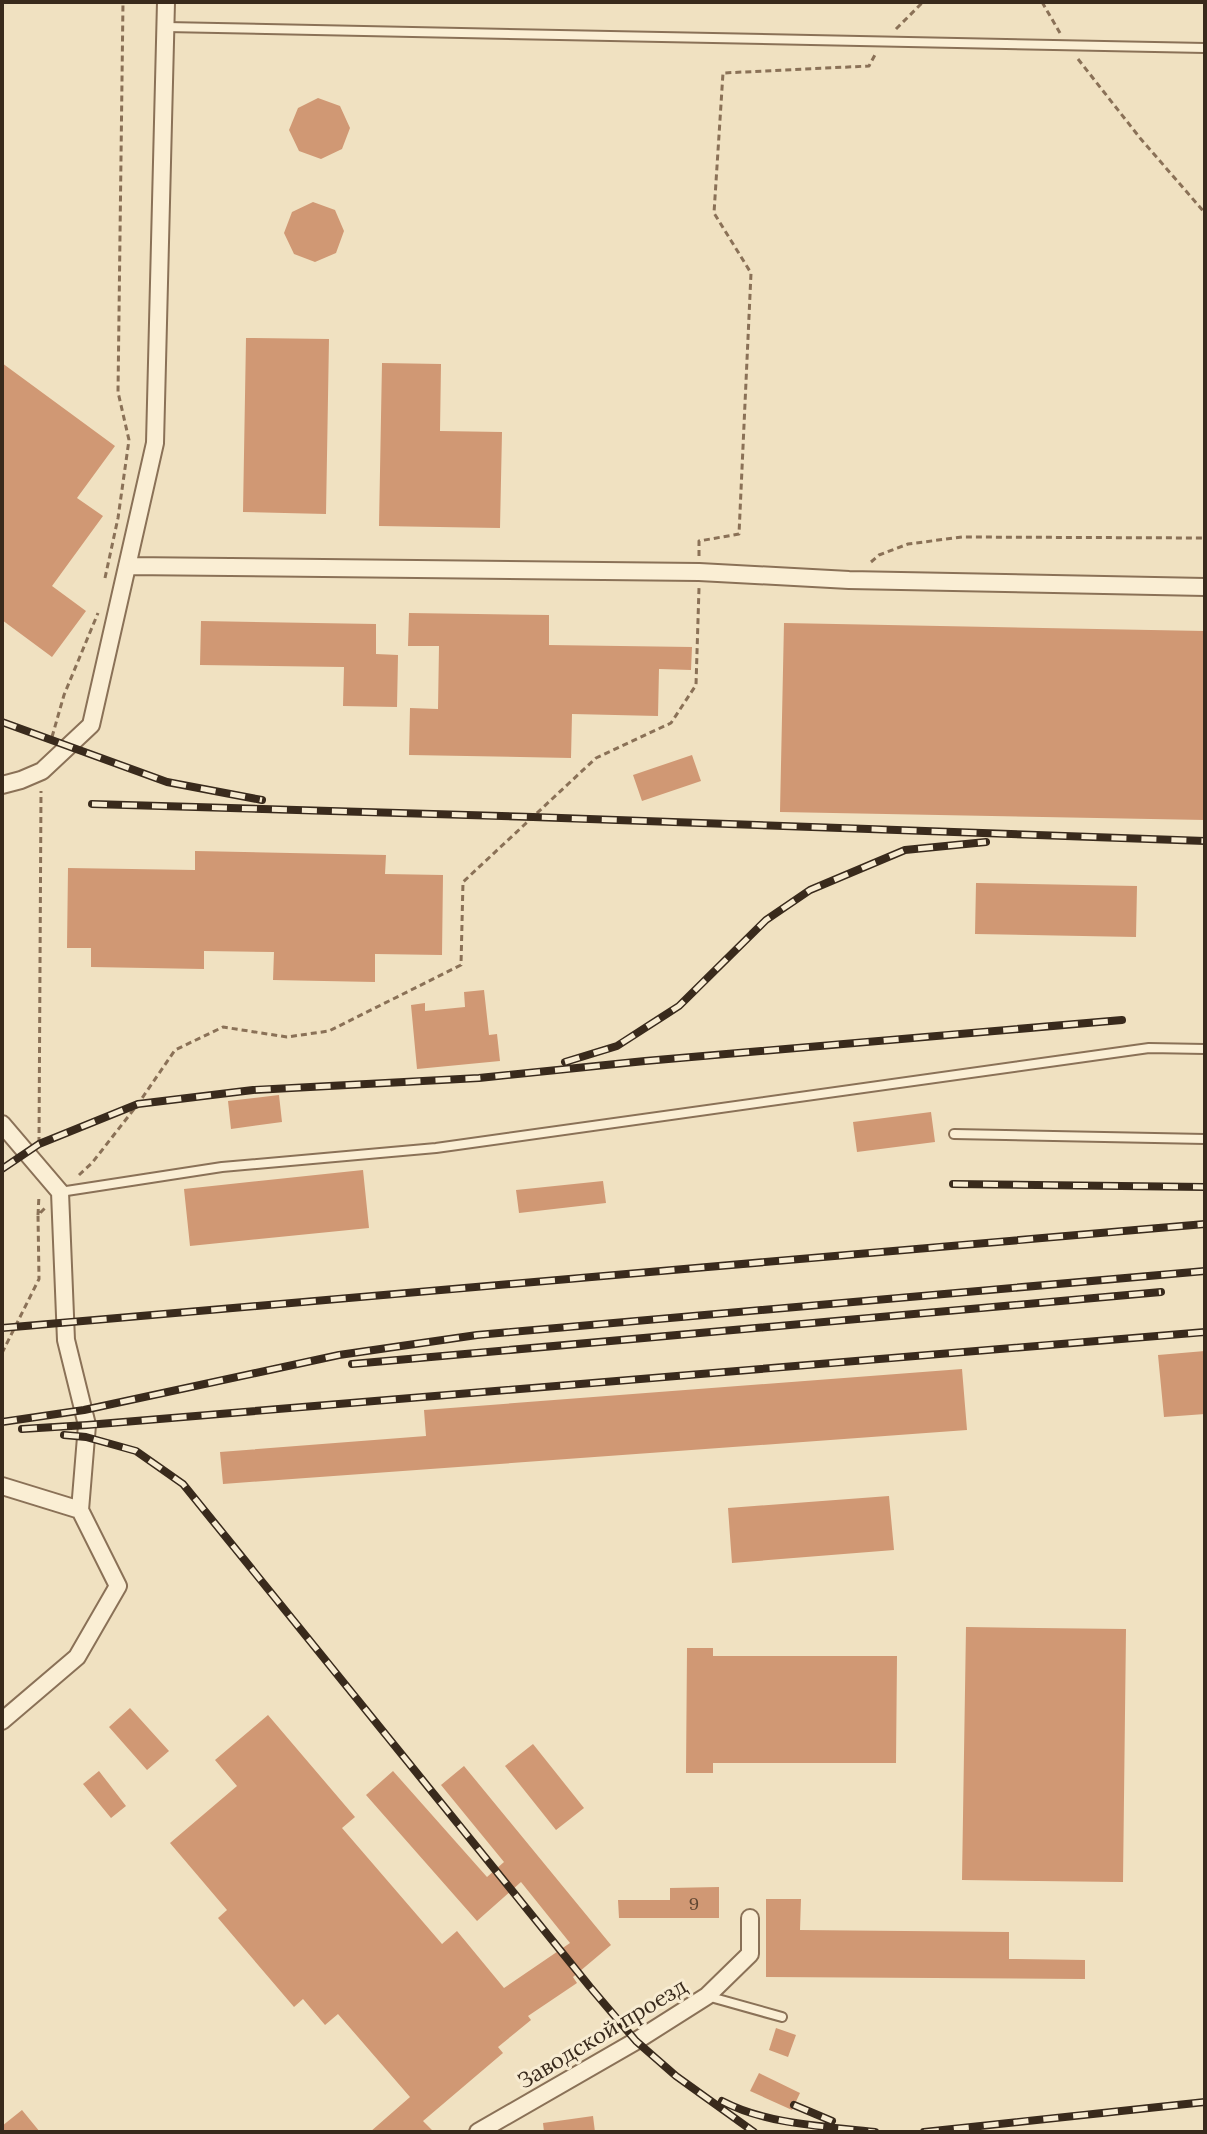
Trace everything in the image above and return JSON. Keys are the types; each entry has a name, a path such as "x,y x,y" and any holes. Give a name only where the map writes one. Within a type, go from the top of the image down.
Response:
{"street":[{"path":"2,785 42,771 91,725 155,443 166,2"},
{"path":"127,566 699,572 849,580 1205,587"},
{"path":"2,1124 60,1192 66,1340 87,1425 80,1510 118,1586 77,1657 2,1721"},
{"path":"2,1486 80,1510"},
{"name":"Заводской проезд","path":"478,2132 636,2041 707,1996 750,1954 750,1918"}],"lane":[{"path":"166,27 1205,48"},
{"path":"60,1192 222,1167 451,1146 1149,1048 1205,1049"},
{"path":"954,1134 1205,1139"},
{"path":"707,1996 782,2017"}],"path":[{"path":"104,586 129,440 118,392 123,2"},
{"path":"38,1215 92,1163 175,1050 223,1027 287,1037 329,1031 461,965 463,882 596,758 671,723 696,685 699,541 739,534 751,273 714,213 723,73 869,66 882,42 923,2"},
{"path":"1042,2 1067,46 1205,213"},
{"path":"849,580 879,555 908,544 962,537 1205,538"},
{"path":"51,740 64,695 98,614"},
{"path":"2,1353 39,1279 42,771"}],"building":[{"path":"318,98 340,106 350,128 342,149 321,159 299,151 289,130 298,108"},
{"path":"313,202 335,210 344,231 336,253 315,262 294,254 284,233 292,212"},
{"path":"246,338 329,339 326,514 243,512"},
{"path":"2,363 115,446 77,498 103,516 52,586 86,611 52,657 2,620"},
{"path":"382,363 441,364 440,431 502,432 500,528 379,526"},
{"path":"409,613 549,615 549,645 692,647 691,670 659,669 658,716 572,714 571,758 409,755 410,708 438,709 439,646 408,646"},
{"path":"201,621 376,624 376,654 398,655 397,707 343,706 344,667 200,665"},
{"path":"784,623 1205,631 1205,820 780,812"},
{"path":"692,755 701,781 642,801 633,775"},
{"path":"195,851 386,855 385,874 443,875 442,955 375,954 375,982 273,980 274,952 204,951 204,969 91,967 91,948 67,948 68,868 195,870"},
{"path":"976,883 1137,886 1136,937 975,934"},
{"path":"484,990 489,1035 497,1034 500,1061 417,1069 411,1005 425,1003 425,1011 465,1007 464,992"},
{"path":"279,1095 282,1122 231,1129 228,1101"},
{"path":"931,1112 935,1142 857,1152 853,1122"},
{"path":"363,1170 369,1228 190,1246 184,1189"},
{"path":"603,1181 606,1203 519,1213 516,1190"},
{"path":"1205,1351 1205,1414 1164,1417 1158,1355"},
{"path":"962,1369 967,1430 223,1484 220,1452 426,1436 424,1410"},
{"path":"889,1496 894,1550 732,1563 728,1508"},
{"path":"966,1627 1126,1629 1123,1882 962,1880"},
{"path":"687,1648 713,1648 713,1656 897,1656 896,1763 713,1763 713,1773 686,1773"},
{"path":"130,1708 169,1751 147,1770 109,1727"},
{"path":"268,1715 355,1817 342,1828 442,1944 457,1931 504,1988 570,1943 521,1882 477,1921 366,1795 393,1771 487,1877 504,1862 441,1785 464,1766 611,1945 573,1977 577,1983 528,2016 531,2020 498,2047 503,2053 423,2121 434,2132 370,2132 410,2097 338,2014 325,2025 303,1999 294,2007 218,1918 227,1910 170,1843 237,1786 215,1760"},
{"path":"533,1744 584,1808 556,1830 505,1766"},
{"path":"99,1771 126,1806 111,1818 83,1784"},
{"path":"719,1887 719,1918 619,1918 618,1900 670,1900 670,1888"},
{"path":"766,1899 801,1899 800,1930 1009,1932 1009,1959 1085,1960 1085,1979 766,1977"},
{"path":"776,2028 796,2035 788,2057 769,2050"},
{"path":"759,2073 800,2093 792,2110 750,2091"},
{"path":"22,2110 40,2132 2,2132 2,2126"},
{"path":"593,2116 595,2132 544,2132 543,2123"}],"railway":[{"path":"2,722 167,782 262,800"},
{"path":"92,804 1205,841"},
{"path":"565,1062 617,1046 679,1006 766,920 810,890 905,850 986,842"},
{"path":"2,1169 39,1144 138,1104 253,1090 479,1078 1122,1020"},
{"path":"953,1184 1205,1187"},
{"path":"2,1328 1205,1224"},
{"path":"2,1422 84,1410 339,1355 477,1335 1205,1271"},
{"path":"352,1364 1161,1292"},
{"path":"22,1429 1205,1332"},
{"path":"64,1435 86,1437 136,1451 183,1484 636,2041 676,2076 754,2132"},
{"path":"722,2101 777,2120 875,2132"},
{"path":"924,2132 1205,2102"},
{"path":"794,2105 832,2121"}]}
